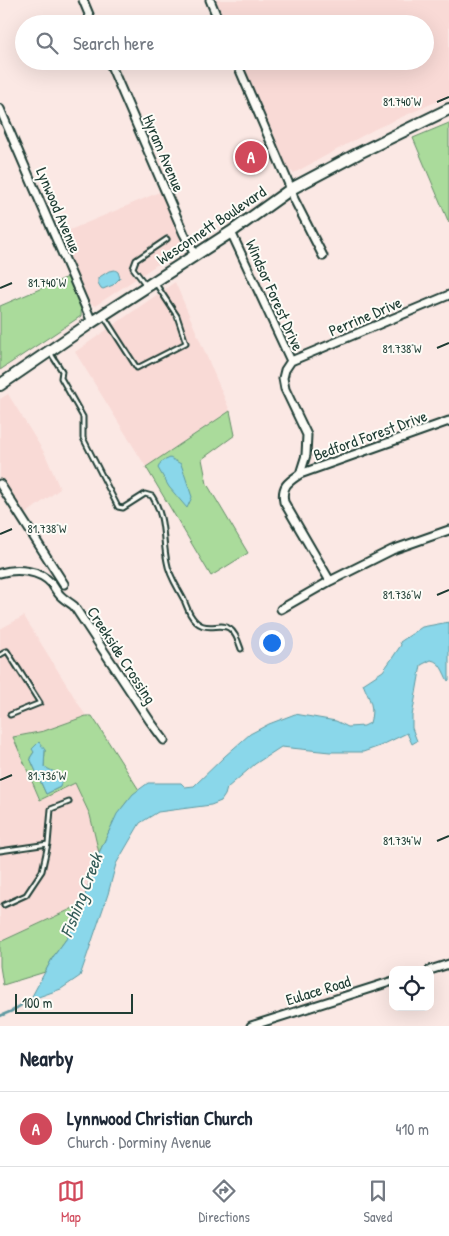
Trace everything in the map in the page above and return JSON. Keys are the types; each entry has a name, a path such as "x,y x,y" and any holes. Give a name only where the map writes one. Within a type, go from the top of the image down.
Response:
{"street":[{"path":"83,0 89,15"},
{"path":"210,0 216,15"},
{"name":"Hyram Avenue","path":"113,70 184,234 196,255"},
{"path":"240,70 294,199 323,256"},
{"name":"Lynwood Avenue","path":"0,108 92,322"},
{"name":"Wesconnett Boulevard","path":"0,385 92,322 231,232 291,189 449,109"},
{"name":"Windsor Forest Drive","path":"231,232 291,361 285,370 283,378 285,389 306,435 306,455 300,474 285,486 284,502 330,582"},
{"name":"Perrine Drive","path":"291,361 449,295"},
{"name":"Bedford Forest Drive","path":"300,474 449,421"},
{"path":"0,484 64,584"},
{"path":"281,609 392,550 449,530"},
{"name":"Creekside Crossing","path":"0,573 18,570 32,572 52,584 58,594 74,606 164,740"},
{"path":"434,969 449,964"},
{"name":"Eulace Road","path":"252,1026 389,982"}],"lane":[{"path":"103,315 137,368 186,342 177,316 150,284 133,268 136,260 167,240"},
{"path":"49,351 62,371 61,378 83,417 83,438 118,507 123,508 145,494 152,496 161,517 168,567 191,615 197,623 203,626 230,628 235,634 241,649"},
{"path":"0,655 7,651 40,702 10,715"},
{"path":"4,905 26,895 42,871 48,844 51,809 69,802"},
{"path":"0,851 48,844"}],"shaded area":[{"path":"213,0 449,0 449,96 375,129 294,173 283,163 244,70 434,70 434,15 220,15"},
{"path":"162,191 181,239 182,248 95,306 89,303 58,235"},
{"path":"175,282 230,411 146,467 75,352"},
{"path":"8,394 45,454 60,489 24,515 0,478 0,399"},
{"path":"24,616 86,716 44,731 13,737 39,800 75,783 90,815 99,853 82,904 0,942 0,629"}],"green space":[{"path":"449,123 449,223 413,138"},
{"path":"68,277 79,301 81,316 0,370 0,306"},
{"path":"230,411 235,435 202,459 207,484 248,553 211,576 146,467"},
{"path":"86,716 92,716 139,790 120,810 99,853 90,815 75,783 40,800 13,737 44,731","holes":["45,750 44,767 60,787 46,794 30,758 34,752"]},
{"path":"82,904 67,938 45,972 3,985 0,966 0,942"}],"water":[{"path":"115,270 120,278 113,285 101,288 98,278 109,271"},
{"path":"170,458 181,464 192,497 187,508 169,487 158,468 161,462"},
{"path":"449,622 449,680 434,661 431,660 421,665 412,716 412,728 417,741 412,744 407,733 363,752 330,752 281,747 255,764 227,788 221,801 211,805 158,812 140,823 116,864 108,894 80,976 61,989 30,1000 53,957 67,938 82,904 99,853 117,814 133,794 148,783 181,783 185,787 194,786 250,734 295,714 336,721 348,727 364,726 370,723 372,707 363,684 383,671 401,645 400,642 422,627"},
{"path":"39,742 45,750 44,767 59,774 62,779 60,787 46,794 30,758 34,752 32,749"}],"waterway":[{"name":"Fishing Creek","path":"0,1016 31,999"}],"place":[{"name":"Lynnwood Christian Church","path":"251,157"}]}
